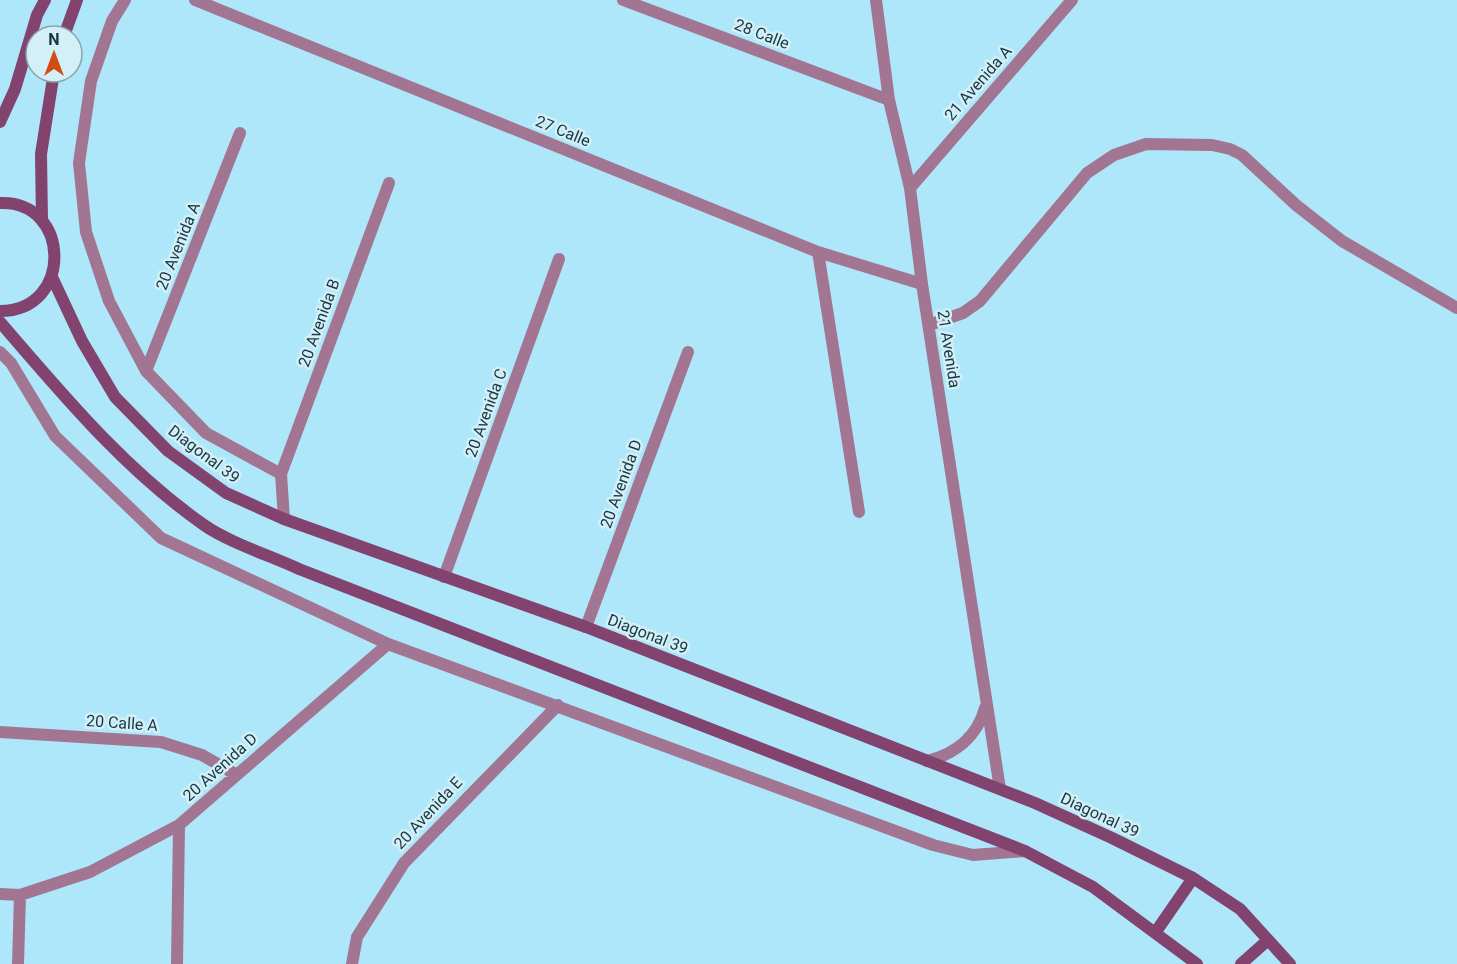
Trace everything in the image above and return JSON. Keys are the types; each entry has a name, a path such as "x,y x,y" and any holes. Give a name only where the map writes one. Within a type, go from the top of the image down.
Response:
{"street":[{"path":"0,122 15,88 37,15 45,0"},
{"path":"68,24 77,0"},
{"name":"Diagonal 39","path":"124,0 112,21 91,81 79,163 86,232 109,302 146,371 206,433 281,474"},
{"name":"27 Calle","path":"195,0 818,252 922,284"},
{"name":"28 Calle","path":"623,0 889,100"},
{"name":"21 Avenida","path":"876,0 889,100 910,188 928,325 1000,789"},
{"name":"21 Avenida A","path":"910,188 1071,0"},
{"path":"42,221 41,154 52,84"},
{"name":"20 Avenida A","path":"146,371 240,133"},
{"path":"928,325 963,313 980,301 1087,173 1100,163 1128,149 1165,142 1221,146 1242,155 1296,205 1342,240 1457,308"},
{"name":"20 Avenida B","path":"281,474 389,183"},
{"path":"0,203 26,209 42,221 52,238 56,257 52,277 43,293 28,305 10,311 0,311"},
{"path":"818,252 859,512"},
{"name":"20 Avenida C","path":"444,577 559,259"},
{"name":"Diagonal 39","path":"52,277 82,341 115,397 168,451 226,493 285,519 586,627 1000,789 1112,837 1193,878 1240,909 1290,964"},
{"path":"0,322 95,431 148,481 206,526 299,569 1025,850 1094,887 1197,964"},
{"path":"0,352 11,363 55,436 161,538 388,644 952,851 973,855 1025,850"},
{"name":"20 Avenida D","path":"586,627 688,352"},
{"path":"281,474 285,519"},
{"name":"20 Avenida D","path":"177,964 179,825 235,774 388,644"},
{"path":"927,761 942,757 969,738 983,717 987,704"},
{"name":"20 Avenida E","path":"352,964 357,937 404,863 558,705"},
{"name":"20 Calle A","path":"0,732 160,742 202,756 235,774"},
{"path":"0,894 20,895 90,872 179,825"},
{"path":"1155,933 1193,878"},
{"path":"18,964 20,895"},
{"path":"1240,964 1268,940"}]}
